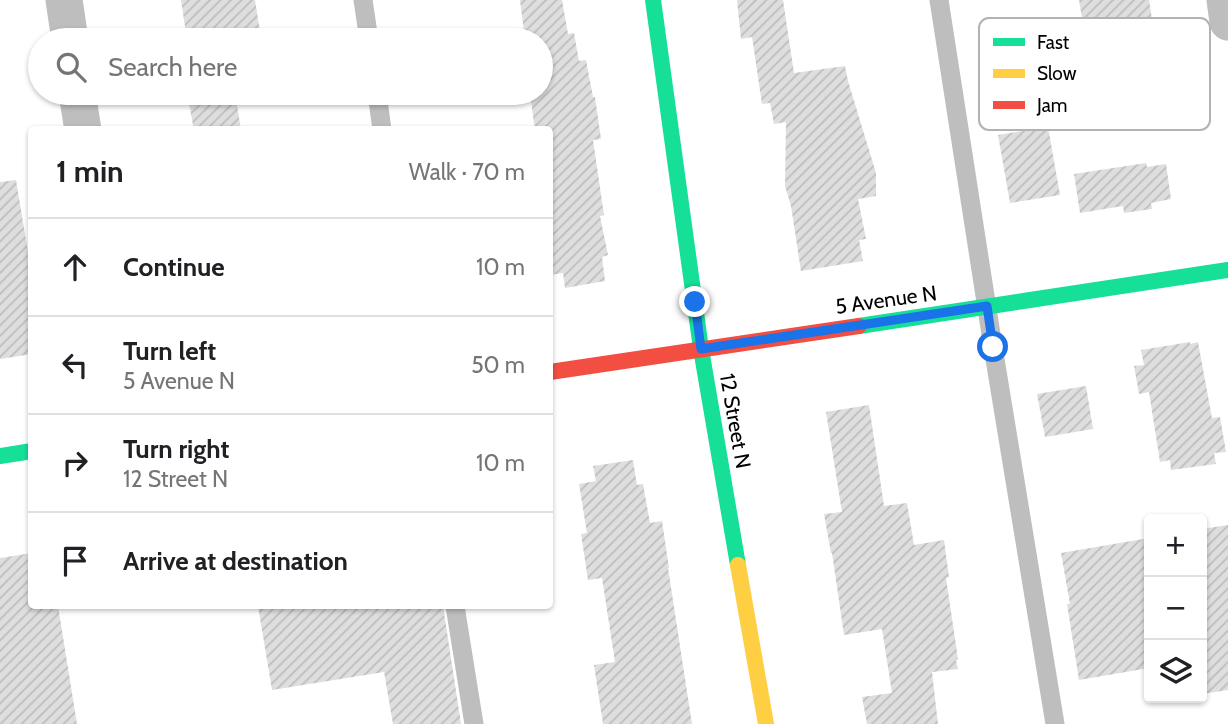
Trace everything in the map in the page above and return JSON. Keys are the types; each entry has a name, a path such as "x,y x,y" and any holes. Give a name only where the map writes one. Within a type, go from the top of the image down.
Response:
{"street":[{"path":"64,0 68,28"},
{"name":"12 Street N","path":"653,0 701,349 766,724"},
{"path":"1225,0 1228,22"},
{"path":"80,105 82,126"},
{"name":"5 Avenue N","path":"553,372 1228,270"},
{"path":"0,456 28,452"}],"lane":[{"path":"363,0 367,28"},
{"path":"939,0 1055,724"},
{"path":"379,105 381,126"},
{"path":"455,609 474,724"}],"building":[{"path":"181,0 255,0 260,28 185,28"},
{"path":"520,0 562,0 568,34 574,33 579,61 586,60 601,139 593,140 604,215 600,216 608,255 602,257 605,281 565,288 563,273 553,275 553,126 534,126 531,105 553,105 553,28 524,28"},
{"path":"737,0 783,0 794,73 845,66 876,173 876,196 858,199 866,239 859,240 863,261 801,271 791,206 785,186 786,122 774,124 770,103 762,104 752,37 741,39"},
{"path":"1079,0 1149,0 1152,18 1082,18"},
{"path":"189,105 237,105 240,126 193,126"},
{"path":"1049,130 1060,195 1010,203 998,135"},
{"path":"1146,163 1147,167 1166,164 1171,199 1151,203 1152,209 1124,213 1123,206 1080,213 1074,174"},
{"path":"16,180 28,252 28,355 0,359 0,182"},
{"path":"1198,342 1212,418 1220,417 1226,452 1214,453 1216,464 1171,470 1170,460 1160,462 1149,392 1139,394 1134,366 1144,365 1141,350"},
{"path":"1086,386 1093,429 1045,437 1037,394"},
{"path":"869,405 884,506 907,503 914,545 944,540 949,577 946,578 958,669 932,672 938,724 867,724 862,697 892,693 882,629 844,635 824,514 842,512 826,412"},
{"path":"633,460 637,485 643,484 650,523 662,521 692,724 603,724 594,665 615,662 602,578 588,580 581,534 587,533 579,484 596,481 593,466"},
{"path":"1228,525 1228,690 1207,693 1207,577 1207,528"},
{"path":"1144,539 1144,669 1079,680 1061,553"},
{"path":"28,554 28,609 58,609 77,724 0,724 0,558"},
{"path":"258,609 443,609 461,724 393,724 384,672 272,690"}],"traffic: fast":[{"path":"653,0 701,349 738,565"},
{"path":"859,326 1228,270"},
{"path":"0,456 28,452"}],"traffic: slow":[{"path":"738,565 766,724"}],"traffic: jam":[{"path":"553,372 859,326"}],"route":[{"path":"695,302 701,349 987,306 993,347"}]}
